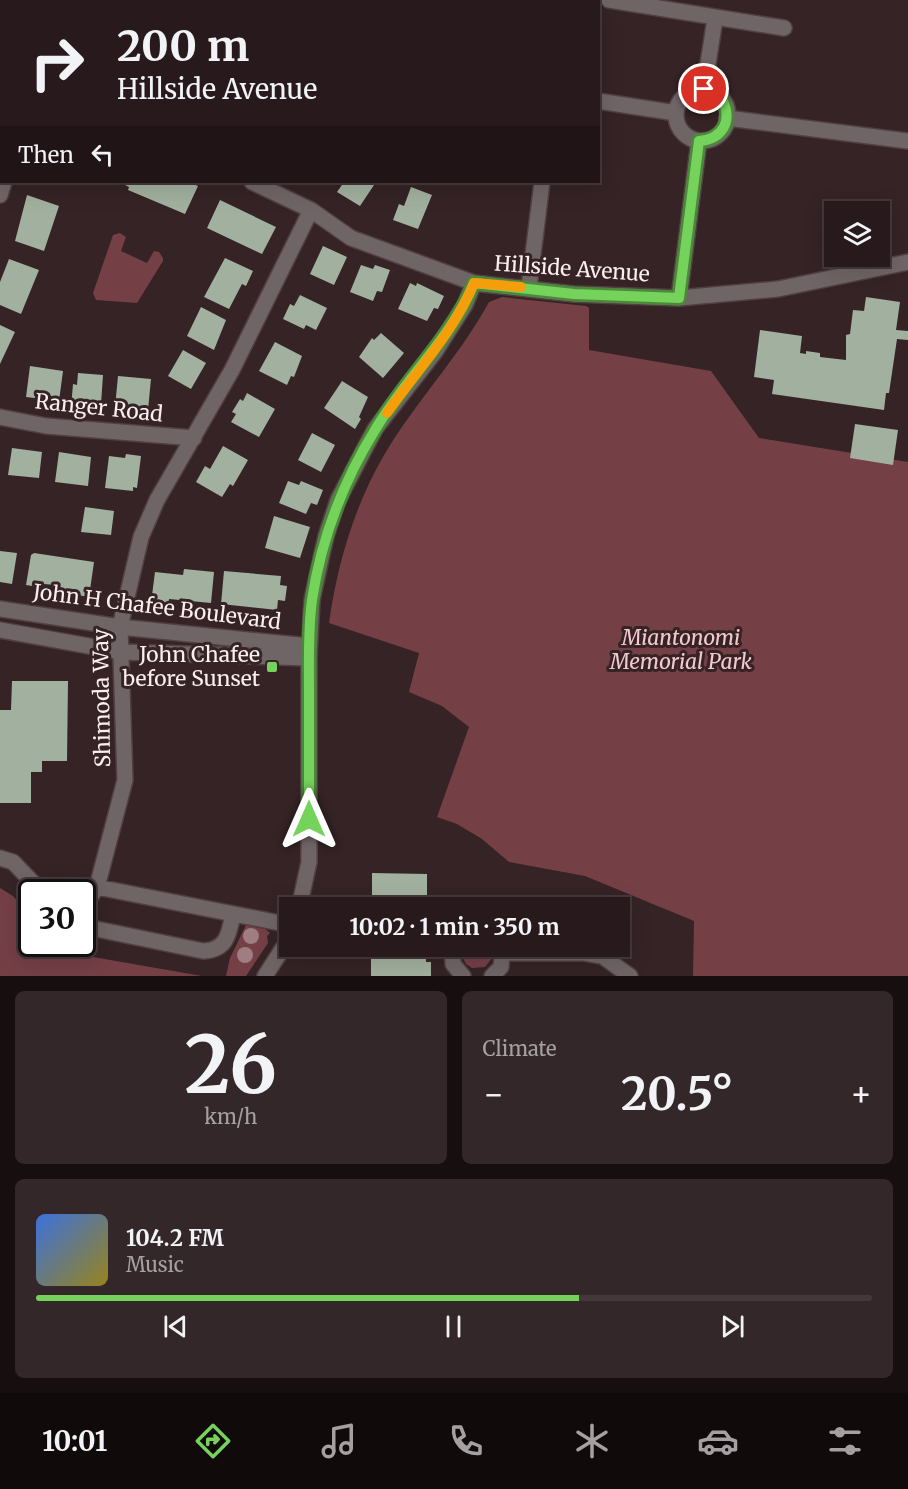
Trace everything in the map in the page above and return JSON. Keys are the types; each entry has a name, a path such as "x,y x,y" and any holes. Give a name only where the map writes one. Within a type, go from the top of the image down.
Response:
{"street":[{"path":"609,0 715,19 784,28"},
{"path":"704,89 715,19"},
{"path":"704,89 722,99 727,118 725,128 718,136 699,141 681,132 676,113 685,95 704,89"},
{"path":"600,101 676,113"},
{"path":"727,118 908,141"},
{"path":"679,298 699,141"},
{"name":"Hillside Avenue","path":"254,183 311,210 351,238 474,283 574,294 679,298 778,289 908,259"},
{"path":"529,288 542,183"},
{"name":"Shimoda Way","path":"97,887 124,780 120,627 141,537 157,500 232,370 311,210"},
{"path":"301,897 309,862 309,652 312,600 338,500 375,429 435,352 465,305 474,283"},
{"name":"Ranger Road","path":"0,417 46,426 194,438"},
{"name":"John H Chafee Boulevard","path":"0,609 309,652"},
{"name":"John H Chafee Boulevard","path":"0,630 122,652 309,652"},
{"path":"0,858 13,862 29,879"},
{"path":"97,887 279,923"},
{"path":"96,929 203,951 214,951 222,946 229,936 233,914"},
{"path":"266,976 279,955"},
{"path":"453,957 453,964 463,976"},
{"path":"492,976 501,967 503,957"},
{"path":"603,957 630,976"}],"green space":[{"path":"120,233 126,237 121,251 147,263 154,251 159,252 163,258 137,303 96,300 93,293 113,235"},
{"name":"Miantonomi Memorial Park","path":"502,297 586,306 589,308 589,350 711,371 759,438 908,462 908,976 693,976 694,921 585,876 509,862 482,839 457,824 437,817 469,727 442,706 409,692 419,653 329,623 338,575 351,529 380,463 404,424 466,339 489,302"},
{"path":"0,888 18,902 18,957 93,957 202,976 0,976"},
{"path":"246,925 265,929 270,933 267,936 268,943 246,976 226,976 230,958"},
{"path":"462,957 493,957 485,967 472,968 466,964"}],"building":[{"path":"121,183 190,183 198,186 185,214 128,190 129,187"},
{"path":"343,183 375,183 360,206 337,192"},
{"path":"411,187 432,195 418,229 393,220 399,204 404,206"},
{"path":"27,195 59,206 44,251 15,241"},
{"path":"220,200 276,227 262,254 207,228"},
{"path":"323,246 347,257 334,285 310,274"},
{"path":"225,258 253,271 246,286 242,284 229,309 204,297"},
{"path":"9,259 39,270 21,314 0,305 0,282"},
{"path":"361,265 373,269 375,265 390,270 382,292 377,291 373,301 350,292"},
{"path":"410,283 416,286 417,283 444,296 438,309 434,308 427,321 398,309"},
{"path":"300,295 327,308 316,330 306,325 304,329 283,319 290,304 294,306"},
{"path":"866,297 900,302 896,330 908,331 908,340 897,339 889,393 886,393 884,410 772,394 774,380 754,377 760,330 802,336 800,353 806,354 806,351 820,353 820,357 846,360 846,335 850,334 853,310 864,311"},
{"path":"201,307 226,320 214,350 187,336"},
{"path":"0,325 15,332 0,364"},
{"path":"381,333 404,353 383,378 359,357 372,338 374,340"},
{"path":"275,342 302,356 294,377 291,376 287,385 259,371"},
{"path":"183,350 206,363 191,389 168,376"},
{"path":"30,366 63,371 59,401 26,397"},
{"path":"78,373 103,375 101,404 89,403 89,409 71,407 73,384 77,385"},
{"path":"118,376 151,379 148,410 115,407"},
{"path":"342,381 368,397 355,429 324,408"},
{"path":"247,393 275,409 259,437 231,422 236,414 232,412 240,399 243,401"},
{"path":"855,424 898,430 893,465 850,458"},
{"path":"312,433 335,445 321,472 298,460"},
{"path":"223,446 248,460 233,486 230,484 222,497 196,482 205,466 210,469"},
{"path":"12,448 42,452 39,478 8,475"},
{"path":"59,452 91,457 88,486 55,482"},
{"path":"126,454 141,456 137,488 133,487 133,491 105,488 109,456 125,458"},
{"path":"288,481 299,485 301,481 323,490 317,505 311,503 306,514 279,503"},
{"path":"85,507 114,511 111,535 81,532"},
{"path":"274,516 310,527 300,558 265,548"},
{"path":"0,551 17,553 12,584 0,582"},
{"path":"34,553 94,562 89,597 54,591 55,585 44,584 44,588 26,585 31,555"},
{"path":"184,569 214,572 211,603 169,599 169,605 151,603 155,572 183,575"},
{"path":"224,571 281,576 280,585 287,586 285,601 278,600 277,610 221,604"},
{"path":"12,681 68,681 67,761 42,761 42,772 31,772 31,803 0,803 0,710 11,710"},
{"path":"372,873 427,874 427,897 372,897"},
{"path":"371,957 426,957 426,962 431,962 431,976 371,976"}],"slow traffic":[{"path":"387,413 398,396 435,352 465,305 474,283 521,287"}],"place":[{"name":"John Chafee before Sunset","path":"272,667"}],"route":[{"path":"309,819 309,646 312,600 338,500 375,429 398,396 435,352 465,305 474,283 574,294 679,298 699,141 718,136 725,128 727,118 722,99 714,92 704,89"}]}
